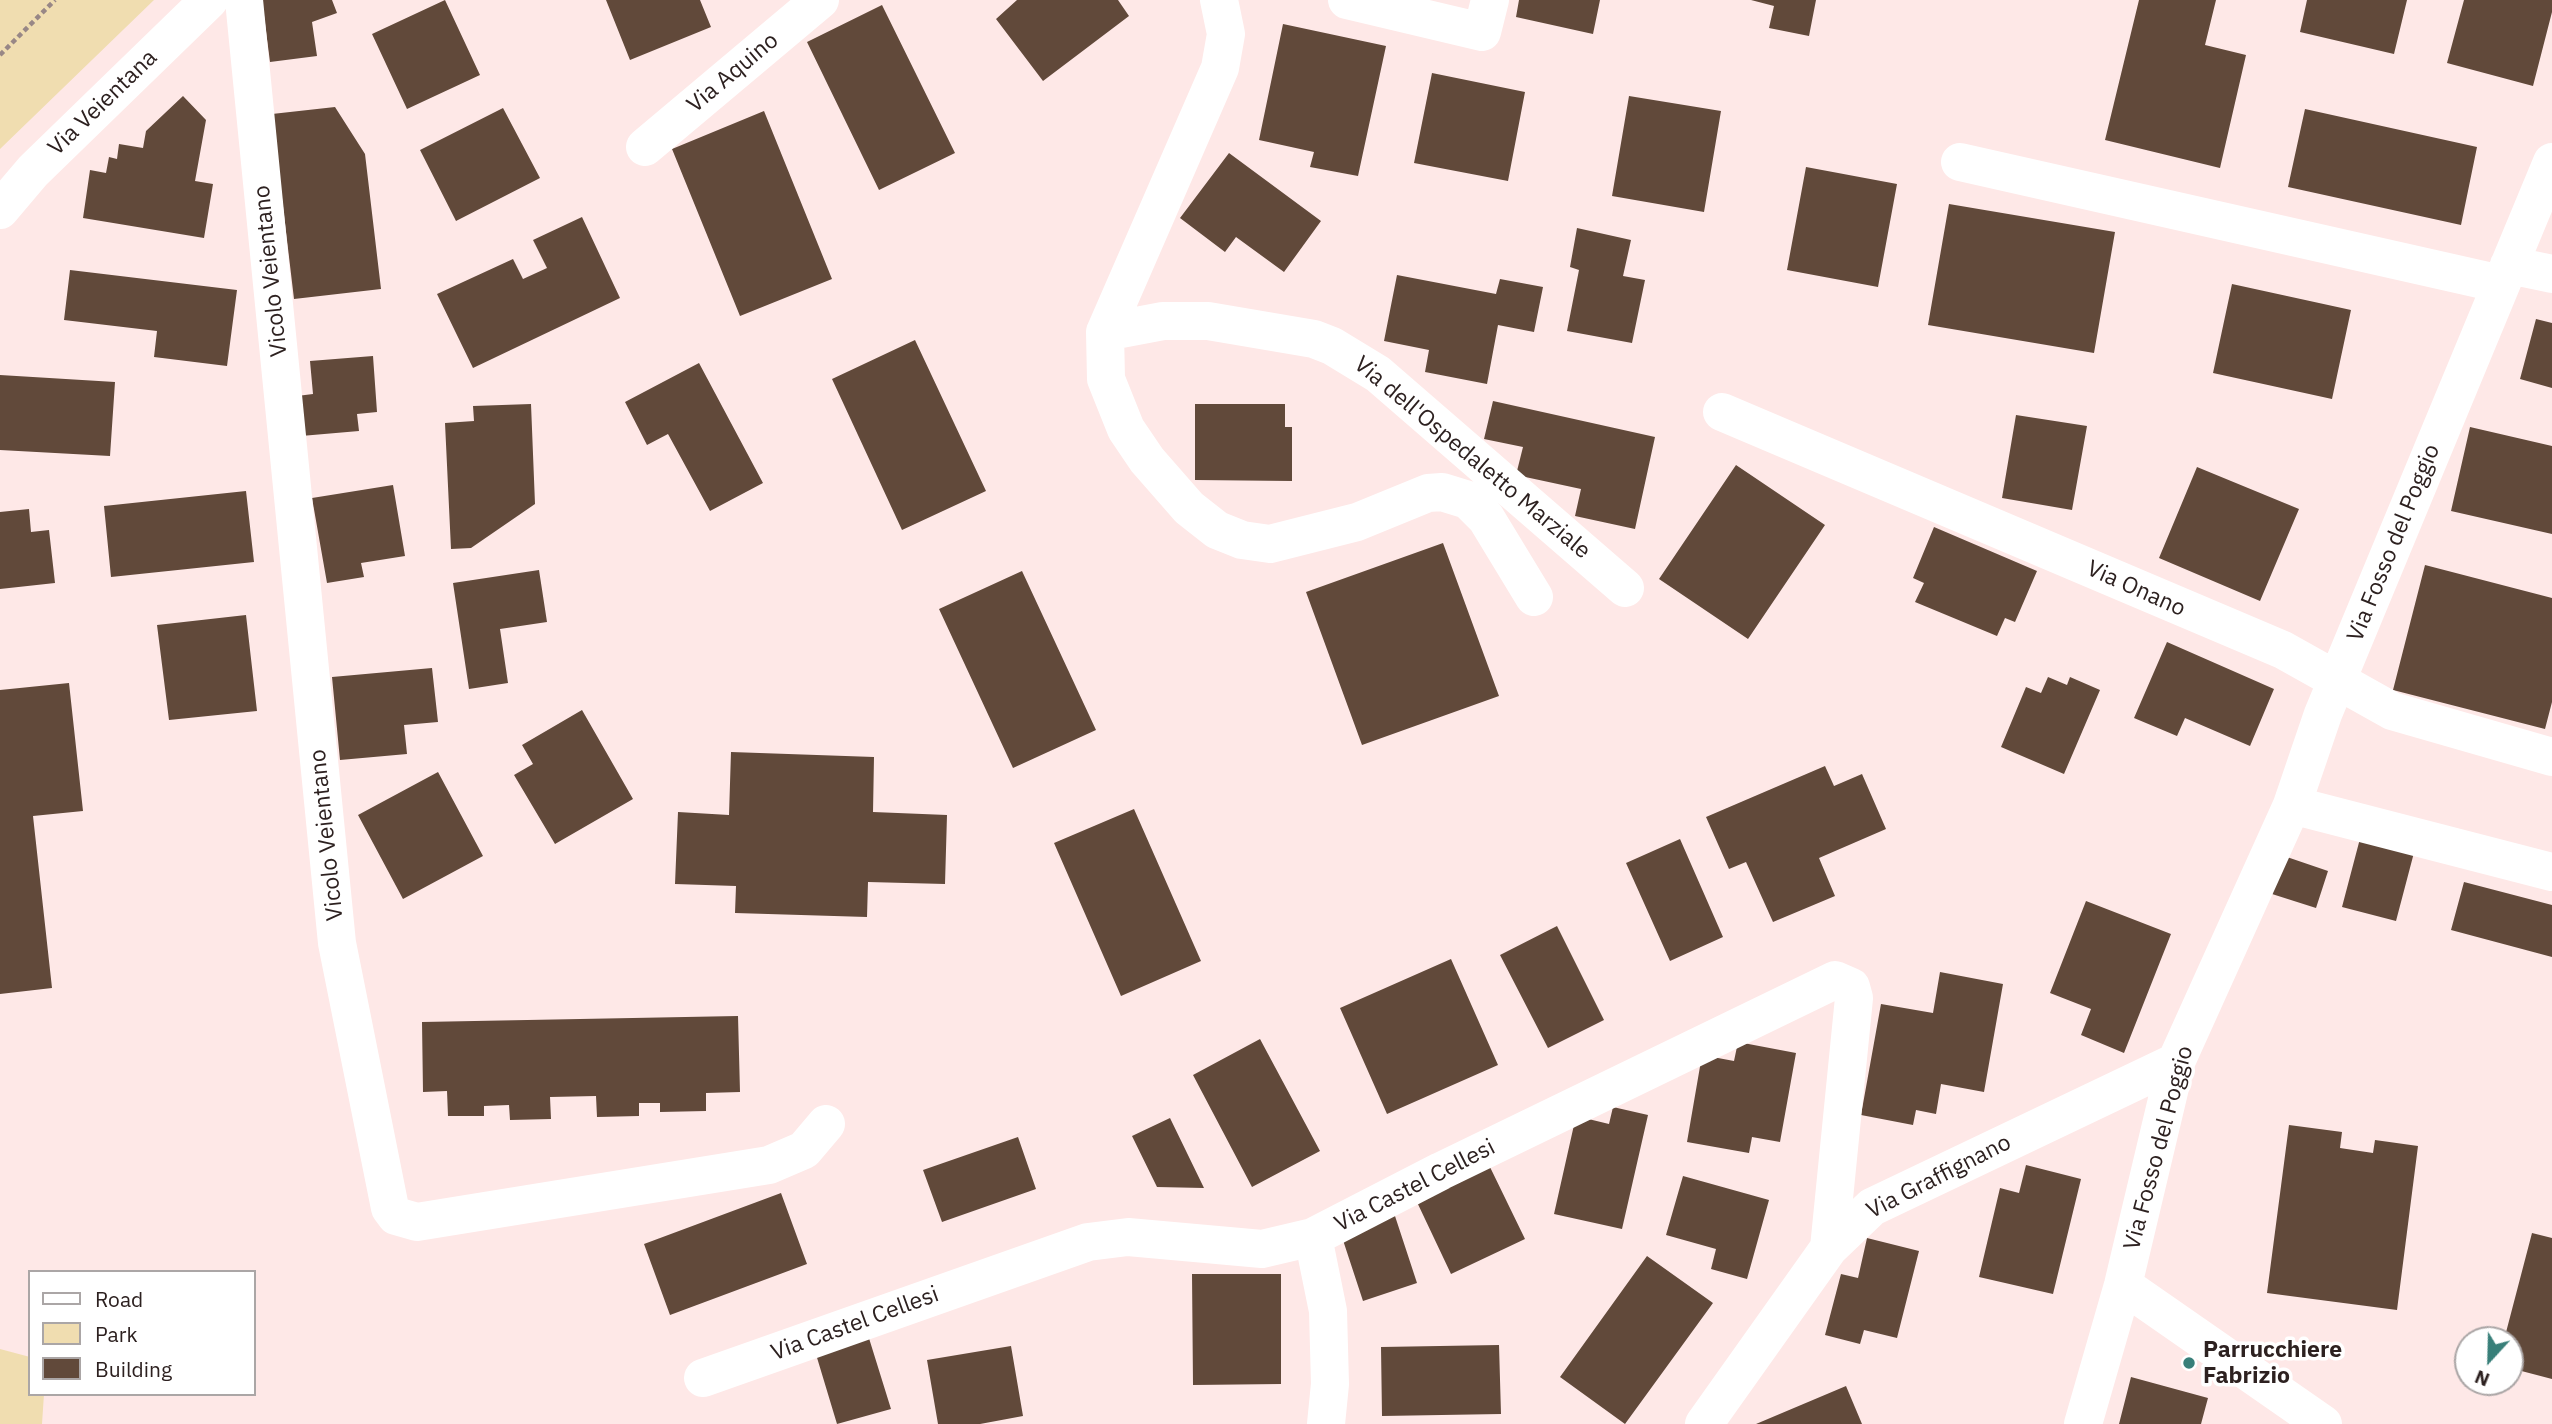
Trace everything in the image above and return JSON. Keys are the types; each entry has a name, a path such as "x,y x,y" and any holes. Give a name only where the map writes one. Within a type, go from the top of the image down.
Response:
{"street":[{"name":"Via Veientana","path":"0,210 33,171 209,0"},
{"name":"Vicolo Veientano","path":"244,0 337,943 390,1209 406,1220 417,1222 769,1165 804,1150 826,1124"},
{"name":"Via Aquino","path":"645,146 820,0"},
{"name":"Via dell'Ospedaletto Marziale","path":"1219,0 1226,34 1220,68 1105,332 1106,379 1126,429 1159,475 1189,508 1217,530 1242,540 1270,544 1357,522 1428,494 1456,495 1479,509 1534,597"},
{"path":"1347,0 1482,32 1490,0"},
{"path":"1959,162 2505,274 2552,274"},
{"name":"Via Fosso del Poggio","path":"2083,1424 2123,1285 2176,1062 2292,805 2323,714 2339,682 2552,162"},
{"name":"Via dell'Ospedaletto Marziale","path":"1105,332 1163,321 1208,321 1314,339 1332,346 1378,374 1625,588"},
{"name":"Via Onano","path":"1722,412 2283,650 2392,711 2552,757"},
{"path":"2292,805 2552,872"},
{"name":"Via Castel Cellesi","path":"703,1378 1087,1242 1128,1237 1262,1249 1313,1237 1441,1171 1835,980 1851,987 1854,998 1829,1248"},
{"name":"Via Graffignano","path":"1704,1424 1829,1248 1859,1218 1893,1195 2176,1062"},
{"path":"1313,1237 1328,1311 1330,1384 1326,1424"},
{"path":"2123,1285 2323,1424"}],"path":[{"path":"0,55 55,0"}],"green space":[{"path":"0,0 154,0 0,149"},
{"path":"0,1349 28,1356 28,1396 44,1396 42,1424 0,1424"}],"building":[{"path":"262,0 332,0 337,13 312,22 317,56 270,62"},
{"path":"445,0 480,75 407,109 372,34"},
{"path":"606,0 700,0 711,27 630,60"},
{"path":"1017,0 1118,0 1129,16 1043,81 996,19"},
{"path":"1519,0 1600,0 1593,34 1516,17"},
{"path":"1751,0 1816,0 1809,36 1769,28 1774,6"},
{"path":"2139,0 2216,0 2205,45 2246,55 2220,168 2105,140"},
{"path":"2307,0 2407,0 2394,54 2300,32"},
{"path":"2464,0 2552,0 2552,12 2533,86 2447,63"},
{"path":"882,5 955,153 879,190 807,42"},
{"path":"1283,24 1386,46 1358,176 1310,167 1314,152 1259,140"},
{"path":"1432,73 1525,92 1508,181 1414,163"},
{"path":"183,96 206,120 195,181 213,184 204,238 83,218 90,170 106,173 109,157 117,159 119,144 143,148 146,131"},
{"path":"1629,96 1721,111 1704,212 1612,196"},
{"path":"335,107 365,154 381,289 294,299 272,114"},
{"path":"503,108 540,178 456,221 420,150"},
{"path":"2305,109 2477,147 2461,225 2288,187"},
{"path":"764,111 832,279 740,316 672,149"},
{"path":"1229,153 1321,221 1284,272 1236,237 1225,252 1180,218"},
{"path":"1806,167 1897,184 1878,287 1787,270"},
{"path":"1949,204 2115,232 2094,353 1928,325"},
{"path":"582,217 620,298 473,368 437,294 513,259 523,279 547,268 533,240"},
{"path":"1577,228 1631,240 1623,276 1645,280 1632,343 1567,331 1579,270 1570,267"},
{"path":"70,270 237,290 227,366 154,357 157,331 64,320"},
{"path":"1397,275 1496,294 1500,279 1543,287 1534,332 1498,325 1487,384 1425,372 1429,350 1384,341"},
{"path":"2232,284 2351,310 2332,399 2213,373"},
{"path":"2536,319 2552,323 2552,388 2520,379"},
{"path":"915,340 986,491 902,530 832,379"},
{"path":"373,356 377,412 357,414 359,431 301,436 297,396 313,394 310,361"},
{"path":"699,363 763,483 710,511 668,434 647,445 625,402"},
{"path":"0,375 115,382 110,456 0,450"},
{"path":"1493,401 1655,437 1635,529 1575,516 1581,489 1516,475 1523,447 1484,439"},
{"path":"531,404 535,504 471,548 451,549 445,423 474,421 473,406"},
{"path":"1195,404 1285,404 1285,427 1292,427 1292,481 1195,480"},
{"path":"2016,415 2087,426 2072,510 2002,498"},
{"path":"2470,427 2552,446 2552,534 2451,511"},
{"path":"1736,465 1825,525 1748,639 1659,579"},
{"path":"2197,467 2299,509 2260,601 2159,558"},
{"path":"393,485 405,556 361,563 364,577 327,583 312,498"},
{"path":"246,491 254,562 111,577 104,506"},
{"path":"29,509 31,532 49,530 55,583 0,589 0,512"},
{"path":"1934,527 2037,571 2015,622 2005,618 1997,636 1915,602 1924,583 1913,578"},
{"path":"1443,543 1499,696 1362,745 1306,592"},
{"path":"2425,565 2552,598 2552,702 2545,729 2393,690"},
{"path":"539,570 547,622 500,629 508,683 469,689 453,583"},
{"path":"1022,571 1096,730 1013,768 939,609"},
{"path":"246,615 257,711 169,720 157,625"},
{"path":"2167,642 2274,689 2250,746 2185,718 2177,736 2134,718"},
{"path":"432,668 438,722 404,725 407,754 340,760 332,677"},
{"path":"2048,677 2067,685 2070,677 2100,690 2064,774 2001,747 2026,687 2041,693"},
{"path":"69,683 83,811 33,816 52,988 0,994 0,690"},
{"path":"582,710 633,799 555,844 514,775 533,764 522,745"},
{"path":"731,752 874,757 873,812 947,815 945,884 868,882 867,917 735,913 736,886 675,884 678,812 729,815"},
{"path":"1825,766 1834,786 1862,774 1886,829 1819,858 1835,896 1773,922 1746,862 1729,869 1706,817"},
{"path":"438,772 483,856 403,899 358,815"},
{"path":"1134,809 1201,961 1121,996 1054,843"},
{"path":"2362,831 2416,845 2396,921 2342,907"},
{"path":"1680,839 1723,937 1670,961 1626,863"},
{"path":"2284,856 2328,871 2316,908 2272,894"},
{"path":"2464,882 2552,905 2552,957 2451,930"},
{"path":"2086,901 2171,934 2124,1053 2081,1035 2091,1009 2050,993"},
{"path":"1557,926 1604,1020 1548,1048 1500,955"},
{"path":"1451,959 1498,1065 1387,1114 1340,1008"},
{"path":"1940,972 2003,984 1984,1092 1941,1084 1936,1114 1916,1110 1913,1125 1861,1115 1881,1004 1933,1013"},
{"path":"738,1016 740,1092 706,1093 706,1111 660,1112 660,1103 639,1103 639,1116 597,1117 596,1096 550,1097 551,1119 510,1120 509,1105 484,1106 484,1116 448,1116 447,1091 423,1092 422,1022"},
{"path":"1260,1039 1320,1151 1252,1187 1193,1075"},
{"path":"1738,1042 1796,1053 1780,1142 1752,1137 1749,1153 1687,1142 1702,1055 1734,1061"},
{"path":"1613,1107 1648,1115 1622,1229 1554,1214 1576,1116 1609,1124"},
{"path":"1170,1118 1204,1188 1157,1187 1132,1136"},
{"path":"2289,1125 2342,1132 2340,1148 2373,1153 2375,1140 2418,1146 2397,1310 2267,1293"},
{"path":"1018,1137 1036,1189 942,1222 923,1170"},
{"path":"1489,1165 1525,1239 1451,1274 1416,1200"},
{"path":"2026,1165 2081,1179 2053,1294 1979,1277 2000,1188 2019,1193"},
{"path":"1683,1176 1769,1200 1747,1279 1711,1269 1716,1249 1666,1235"},
{"path":"781,1193 807,1264 670,1315 644,1244"},
{"path":"1394,1213 1417,1283 1363,1301 1340,1231"},
{"path":"2532,1233 2552,1238 2552,1379 2524,1372 2524,1326 2508,1326"},
{"path":"1867,1238 1919,1251 1897,1338 1864,1330 1860,1344 1825,1335 1841,1274 1858,1278"},
{"path":"1647,1256 1713,1303 1625,1424 1560,1377"},
{"path":"1192,1274 1281,1274 1281,1384 1193,1385"},
{"path":"868,1335 891,1409 837,1424 815,1351"},
{"path":"1499,1345 1501,1414 1382,1416 1381,1347"},
{"path":"1011,1346 1023,1416 980,1424 938,1424 927,1360"},
{"path":"2131,1377 2208,1398 2201,1424 2119,1424"},
{"path":"1846,1386 1862,1424 1756,1424"}],"place":[{"name":"Parrucchiere Fabrizio","path":"2189,1363"}]}
